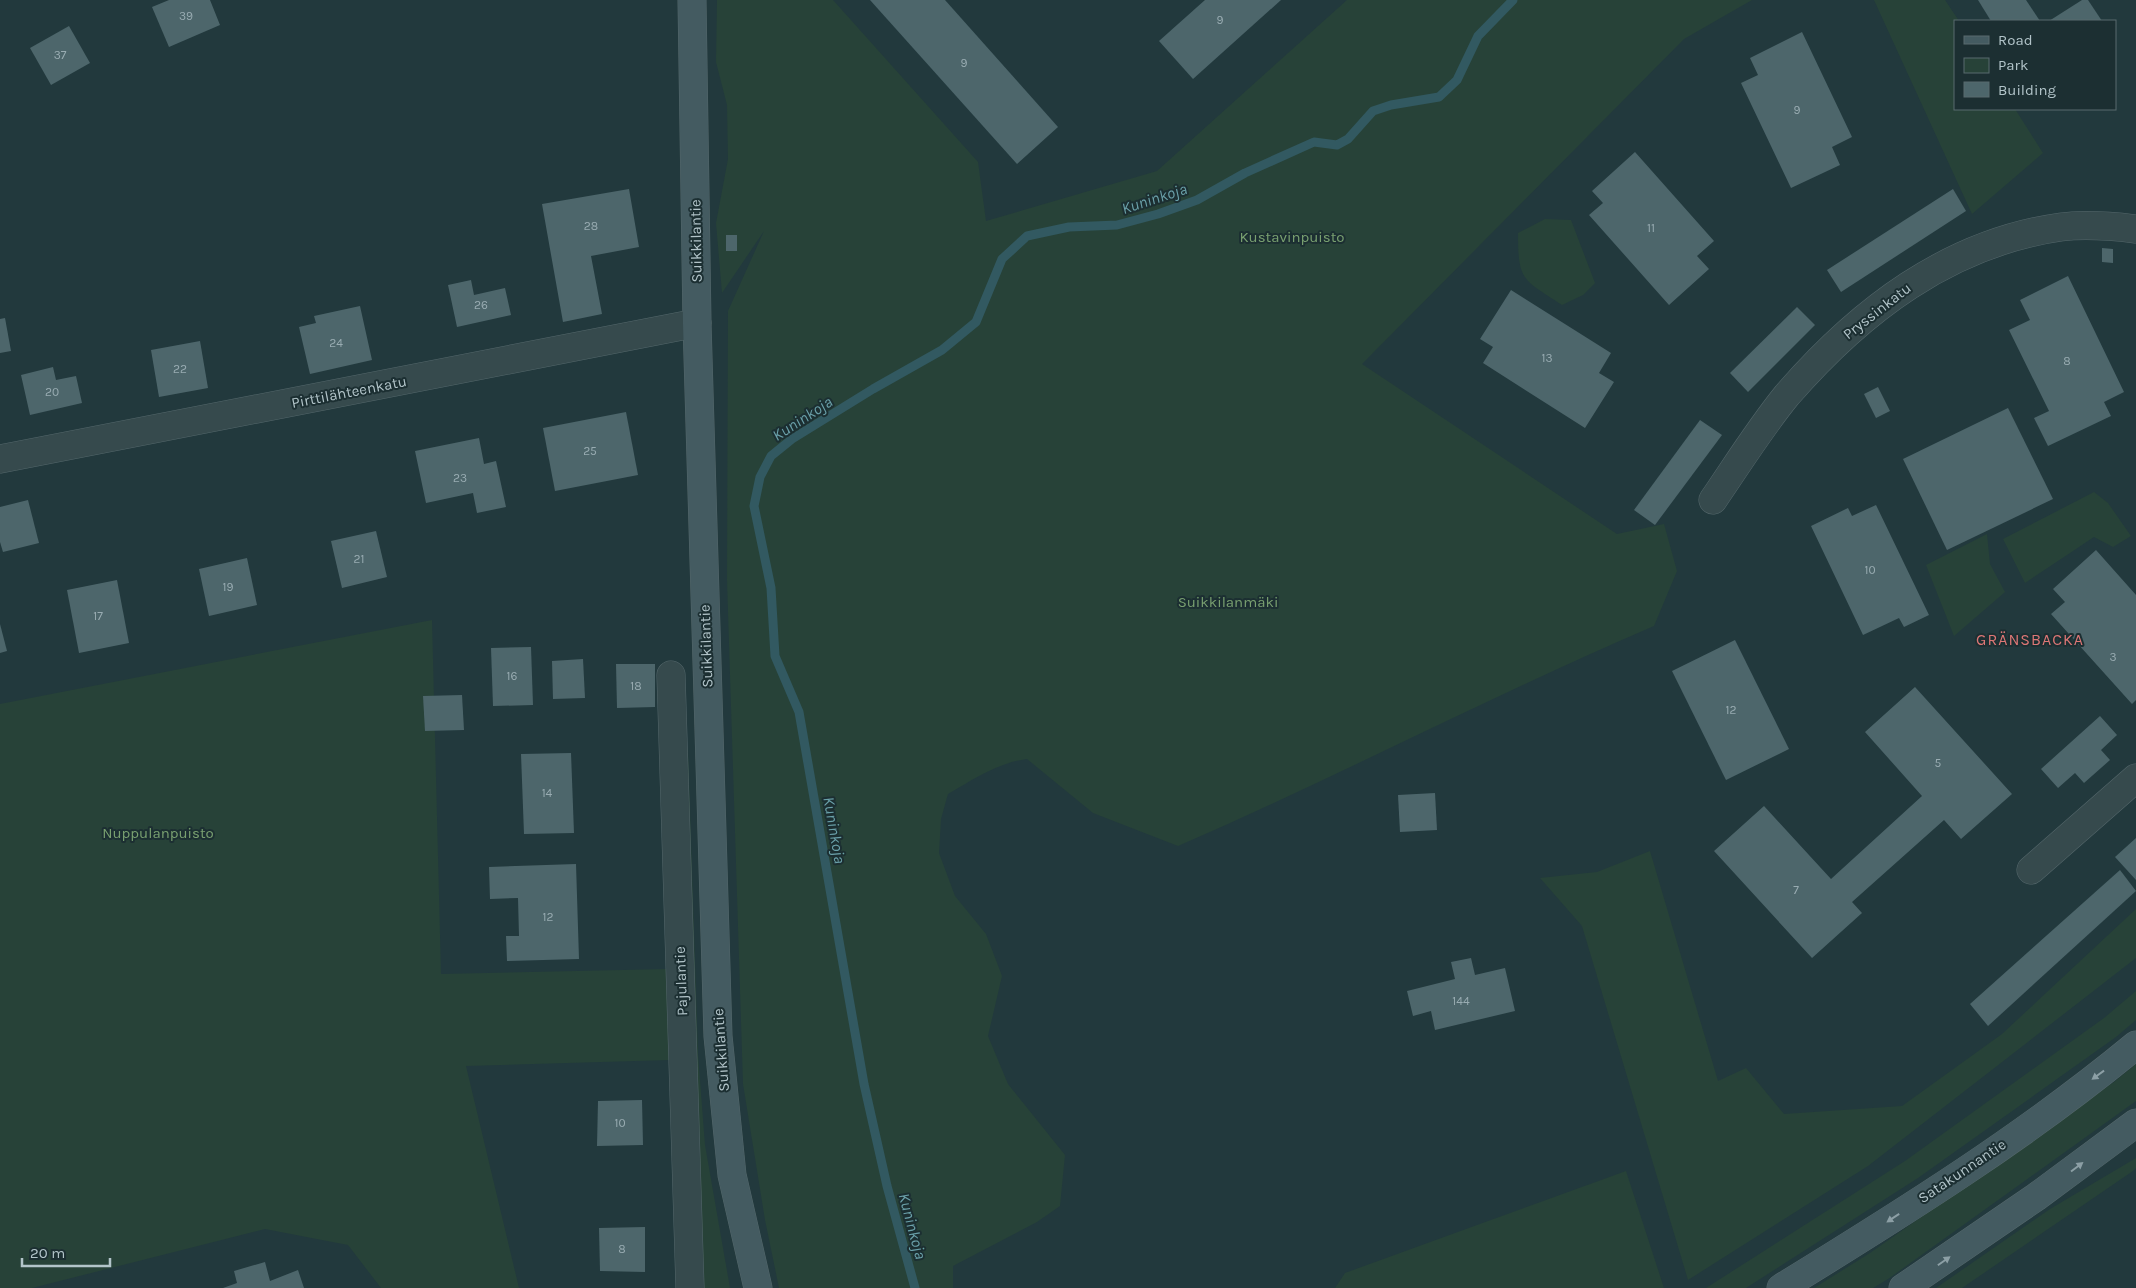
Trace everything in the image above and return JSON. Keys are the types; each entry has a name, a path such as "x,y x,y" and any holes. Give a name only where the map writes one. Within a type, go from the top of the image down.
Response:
{"main road":[{"name":"Suikkilantie","path":"692,0 697,323 718,1036 732,1175 758,1288"},
{"name":"Satakunnantie","path":"1781,1288 1865,1236 1995,1149 2104,1071 2136,1045"},
{"path":"1903,1288 2036,1197 2136,1123"}],"street":[{"name":"Pryssinkatu","path":"1713,500 1786,396 1829,350 1890,297 1931,271 1973,249 1996,242 2062,227 2106,226 2136,229"},
{"name":"Pirttilähteenkatu","path":"0,459 697,323"},
{"name":"Pajulantie","path":"671,675 690,1288"},
{"path":"2031,870 2136,778"}],"green space":[{"path":"717,0 833,0 978,162 986,221 1157,171 1347,0 1752,0 1684,39 1362,364 1617,534 1664,524 1677,571 1654,626 1594,652 1298,792 1178,846 1093,813 1027,759 996,768 948,794 941,819 939,853 955,896 986,934 1002,976 988,1036 1008,1084 1065,1155 1060,1206 1037,1222 953,1266 953,1288 779,1288 765,1220 743,1084 727,580 728,311 764,231 722,293 716,223 728,159 727,105 716,62"},
{"path":"1874,0 1945,0 1958,20 1954,20 1954,110 2016,110 2043,153 1972,214"},
{"path":"1545,219 1571,220 1595,283 1583,295 1562,305 1525,278 1519,261 1518,233"},
{"path":"2094,492 2108,503 2131,536 2113,547 2094,537 2025,583 2003,539"},
{"path":"1987,534 1990,564 2005,592 1954,636 1926,565"},
{"name":"Nuppulanpuisto","path":"432,620 441,974 668,969 670,1060 466,1066 519,1288 381,1288 348,1245 265,1229 32,1288 0,1288 0,704"},
{"path":"679,749 688,749 698,1054 705,1145 730,1288 699,1288"},
{"path":"1650,851 1718,1081 1746,1068 1784,1114 1902,1106 2002,1034 2136,909 2136,958 1868,1166 1688,1280 1582,926 1540,878 1597,872"},
{"path":"2136,991 2136,1020 2116,1037 1918,1178 1746,1288 1706,1288 1905,1161 2104,1018"},
{"path":"2136,1064 2136,1101 1888,1279 1873,1288 1814,1288 1870,1253 2114,1082"},
{"path":"2136,1158 2136,1168 2133,1171 1962,1288 1936,1288 2050,1209"},
{"path":"1626,1171 1664,1288 1335,1288 1345,1273"}],"building":[{"path":"169,0 210,0 220,25 169,47 152,7"},
{"path":"870,0 945,0 1058,127 1017,164"},
{"path":"1205,0 1281,0 1193,79 1159,41"},
{"path":"1978,0 2026,0 2039,20 1990,20"},
{"path":"2082,0 2088,0 2101,20 2051,20"},
{"path":"69,26 90,63 51,85 30,48"},
{"path":"1802,32 1852,137 1832,147 1840,165 1791,188 1741,83 1758,75 1750,58"},
{"path":"1635,152 1714,241 1697,256 1709,269 1669,305 1589,215 1603,203 1592,191"},
{"path":"629,189 639,247 591,256 602,314 563,322 542,204"},
{"path":"1953,189 1966,211 1841,292 1827,270"},
{"path":"726,235 737,235 737,251 726,251"},
{"path":"2102,248 2113,249 2113,263 2102,262"},
{"path":"2068,276 2124,392 2104,402 2111,416 2048,446 2034,418 2049,411 2009,330 2030,320 2020,300"},
{"path":"471,280 474,295 505,288 511,315 457,327 448,285"},
{"path":"1511,290 1611,353 1599,373 1614,382 1585,428 1483,363 1493,347 1480,339"},
{"path":"360,306 372,360 310,374 299,327 316,323 314,316"},
{"path":"1797,307 1815,325 1748,392 1730,373"},
{"path":"5,318 11,351 0,353 0,319"},
{"path":"200,341 208,388 159,397 151,350"},
{"path":"53,367 56,380 76,376 82,403 30,415 21,375"},
{"path":"1878,387 1890,411 1876,418 1864,394"},
{"path":"2008,408 2053,499 1947,550 1903,459"},
{"path":"626,412 638,475 555,491 543,428"},
{"path":"1700,420 1722,435 1655,525 1634,510"},
{"path":"479,438 484,464 496,461 506,507 477,513 473,493 426,503 415,451"},
{"path":"28,500 39,543 3,552 0,542 0,507"},
{"path":"1876,505 1929,615 1904,627 1899,618 1863,635 1811,526 1848,508 1852,516"},
{"path":"376,531 387,577 342,588 331,541"},
{"path":"2096,550 2136,595 2136,700 2132,704 2051,614 2065,602 2053,589"},
{"path":"247,558 257,605 209,616 199,569"},
{"path":"117,580 129,643 79,653 67,590"},
{"path":"0,624 7,651 0,653"},
{"path":"1735,640 1789,749 1726,780 1672,671"},
{"path":"531,647 533,705 493,706 491,648"},
{"path":"583,659 585,698 553,699 552,661"},
{"path":"616,664 655,664 655,707 617,708"},
{"path":"1915,687 2012,794 1961,839 1944,820 1852,902 1862,913 1812,958 1714,851 1764,806 1831,879 1922,796 1865,732"},
{"path":"462,695 464,730 425,731 423,696"},
{"path":"2100,716 2117,735 2101,750 2110,760 2084,783 2075,773 2058,788 2041,769"},
{"path":"571,753 574,833 524,834 521,754"},
{"path":"1435,793 1437,830 1400,832 1398,795"},
{"path":"2136,838 2136,880 2115,857"},
{"path":"576,864 579,959 507,961 506,936 519,936 518,898 490,899 489,867"},
{"path":"2120,870 2136,891 1988,1026 1970,1004"},
{"path":"1471,958 1475,975 1505,968 1515,1011 1435,1030 1431,1011 1413,1016 1407,991 1455,979 1451,962"},
{"path":"642,1100 643,1145 597,1146 598,1101"},
{"path":"645,1227 645,1272 600,1271 599,1228"},
{"path":"265,1262 270,1281 298,1270 304,1288 223,1288 237,1283 234,1271"}],"waterway":[{"name":"Kuninkoja","path":"915,1288 887,1186 864,1084 799,712 775,656 771,588 754,506 760,477 771,456 792,439 873,389 942,350 976,322 1002,259 1027,236 1069,227 1117,225 1158,214 1197,200 1245,173 1314,142 1337,145 1348,139 1373,111 1391,105 1439,97 1457,80 1478,36 1513,0"}],"district":[{"name":"GRÄNSBACKA","path":"2030,639"}],"park label":[{"name":"Kustavinpuisto","path":"1292,237"},
{"name":"Suikkilanmäki","path":"1228,602"}]}
